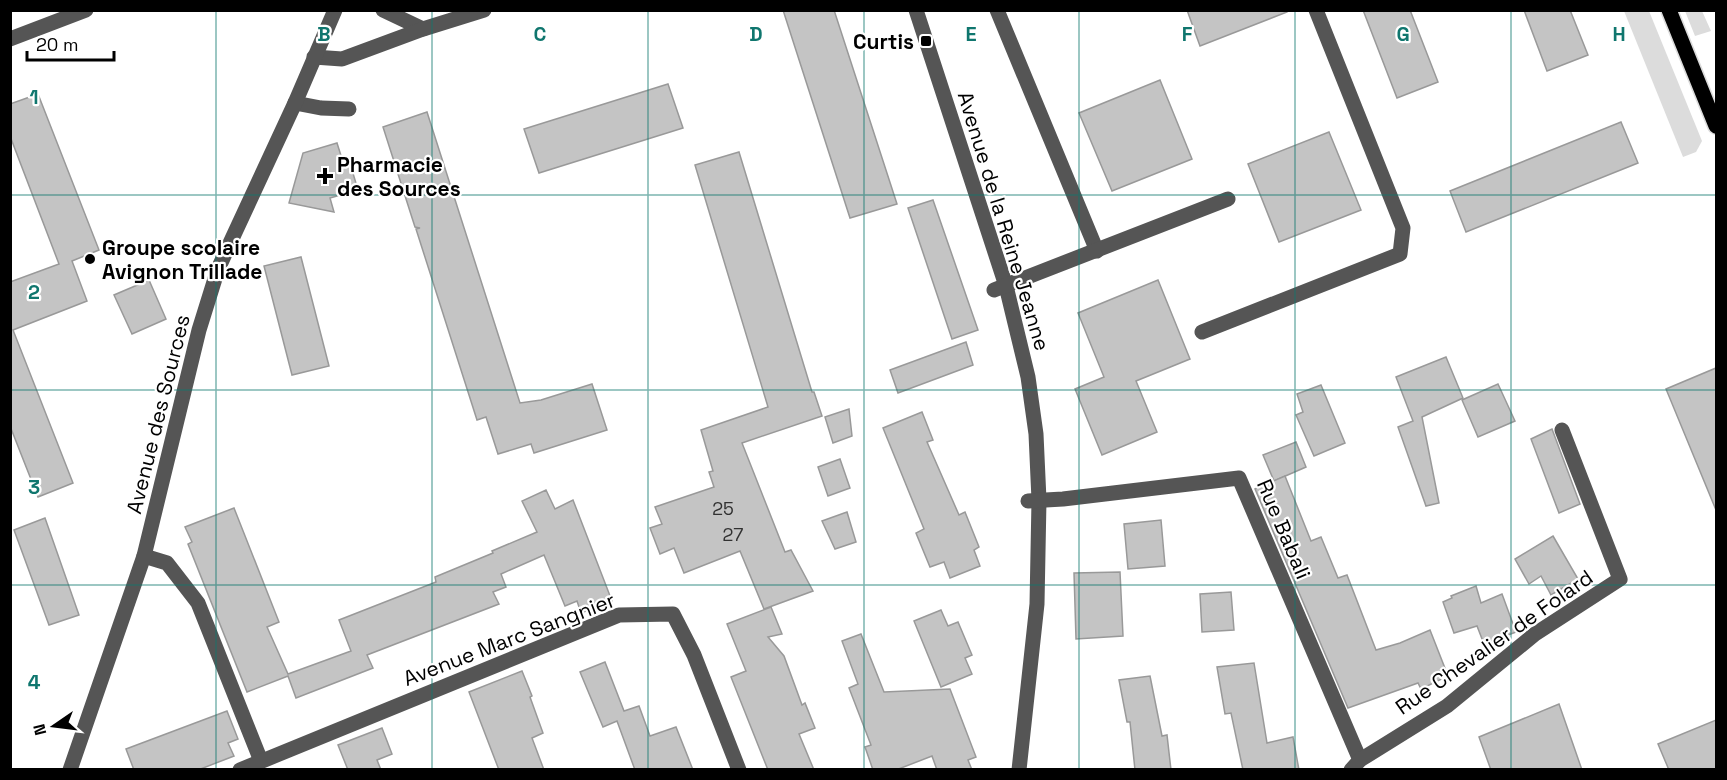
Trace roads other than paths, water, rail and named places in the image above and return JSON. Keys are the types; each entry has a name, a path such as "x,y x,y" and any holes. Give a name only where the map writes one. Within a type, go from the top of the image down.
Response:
{"main road":[{"path":"1669,10 1716,126"}],"street":[{"path":"10,39 86,10"},
{"name":"Avenue des Sources","path":"70,770 144,556 199,330 218,269 295,103 335,10"},
{"path":"383,10 423,29"},
{"path":"314,57 342,59 423,29 484,10"},
{"name":"Avenue de la Reine Jeanne","path":"916,10 1028,377 1036,434 1034,500 1037,604 1019,770"},
{"path":"997,10 1097,251"},
{"path":"1202,332 1400,254 1403,228 1316,10"},
{"path":"295,103 321,108 349,109"},
{"path":"1000,288 1228,199"},
{"name":"Rue Chevalier de Folard","path":"1355,764 1447,706 1535,634 1620,579 1562,430"},
{"name":"Rue Babali","path":"1034,500 1063,499 1239,478 1355,764"},
{"path":"144,556 167,563 198,603 261,760"},
{"name":"Avenue Marc Sangnier","path":"240,770 619,615 673,614 694,655 739,770"}],"place":[{"name":"Curtis","path":"926,41"},
{"name":"Pharmacie des Sources","path":"325,176"},
{"name":"Groupe scolaire Avignon Trillade","path":"90,259"}]}
